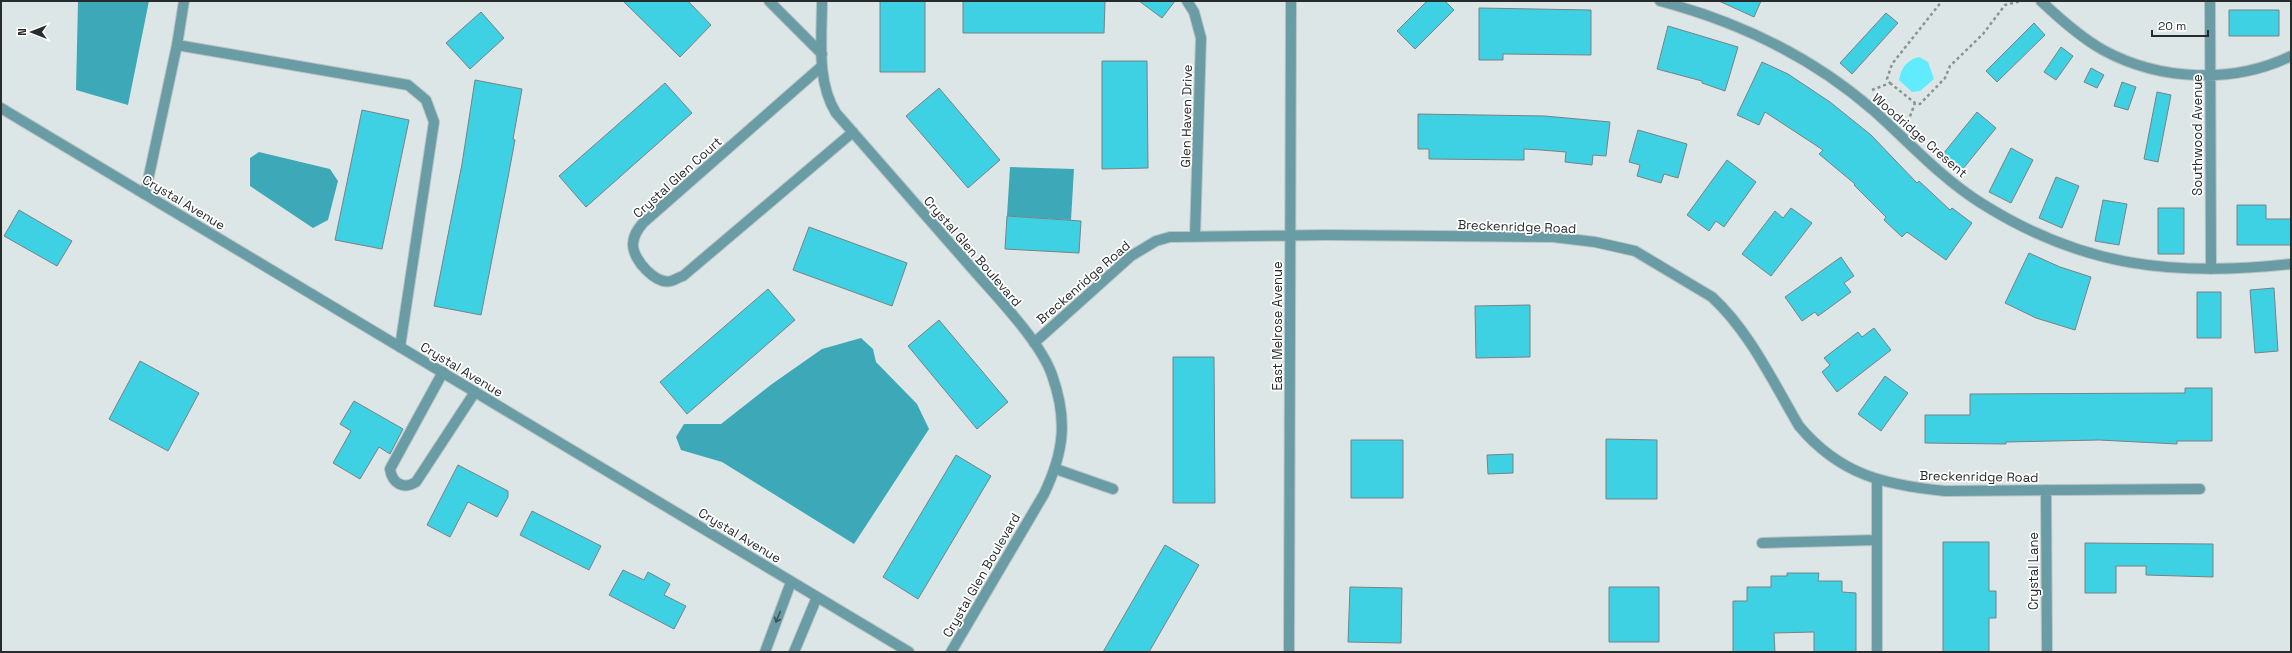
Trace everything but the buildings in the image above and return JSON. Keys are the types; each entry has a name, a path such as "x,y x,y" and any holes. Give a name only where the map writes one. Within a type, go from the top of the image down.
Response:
{"street":[{"path":"146,194 177,45 184,1"},
{"path":"769,1 822,54"},
{"name":"Crystal Glen Boulevard","path":"822,1 822,66 824,88 829,102 853,132 994,294 1034,343 1052,373 1060,400 1062,442 1056,469 1044,494 951,652"},
{"name":"Glen Haven Drive","path":"1187,1 1194,12 1201,38 1195,236"},
{"name":"East Melrose Avenue","path":"1289,652 1291,1"},
{"name":"Woodridge Cresent","path":"1660,1 1706,14 1745,28 1794,54 1856,97 1945,177 1980,202 2016,224 2068,247 2108,260 2150,267 2211,269 2249,268 2291,264"},
{"path":"2041,1 2068,26 2103,50 2128,61 2168,72 2210,75 2250,72 2272,65 2291,56"},
{"name":"Southwood Avenue","path":"2210,1 2211,269"},
{"path":"177,45 408,85 426,100 434,122 400,347"},
{"name":"Crystal Glen Court","path":"822,66 643,222 634,234 633,247 638,259 657,280 670,282 683,276 853,132"},
{"name":"Crystal Avenue","path":"1,108 909,652"},
{"name":"Breckenridge Road","path":"1034,343 1131,256 1143,247 1170,237 1553,237 1596,242 1635,251 1688,281 1722,307 1749,341 1799,426 1808,436 1840,462 1877,480 1904,487 1945,491 2200,489"},
{"path":"443,372 390,468 391,478 399,485 409,486 416,482 475,392"},
{"path":"1056,469 1113,489"},
{"path":"1877,480 1877,652"},
{"name":"Crystal Lane","path":"2046,490 2047,652"},
{"path":"1762,543 1877,540"},
{"path":"765,652 792,582"},
{"path":"794,652 817,597"}],"path":[{"path":"1942,1 1892,64 1887,79 1915,103 1920,104 1945,78 1950,66 1983,34 2005,5 2021,1"},
{"path":"1856,97 1890,83"},
{"path":"1904,140 1909,114 1915,103"}],"shaded area":[{"path":"78,1 149,1 128,105 76,90"},
{"path":"1919,57 1928,62 1934,79 1920,91 1912,92 1899,80 1905,65 1911,60"},
{"path":"259,152 330,169 338,181 328,220 313,228 250,186 250,158"},
{"path":"1010,167 1074,169 1071,220 1007,216"},
{"path":"861,338 873,349 876,362 917,404 929,429 854,544 722,462 681,450 676,437 684,424 721,424 772,384 822,349"}]}
